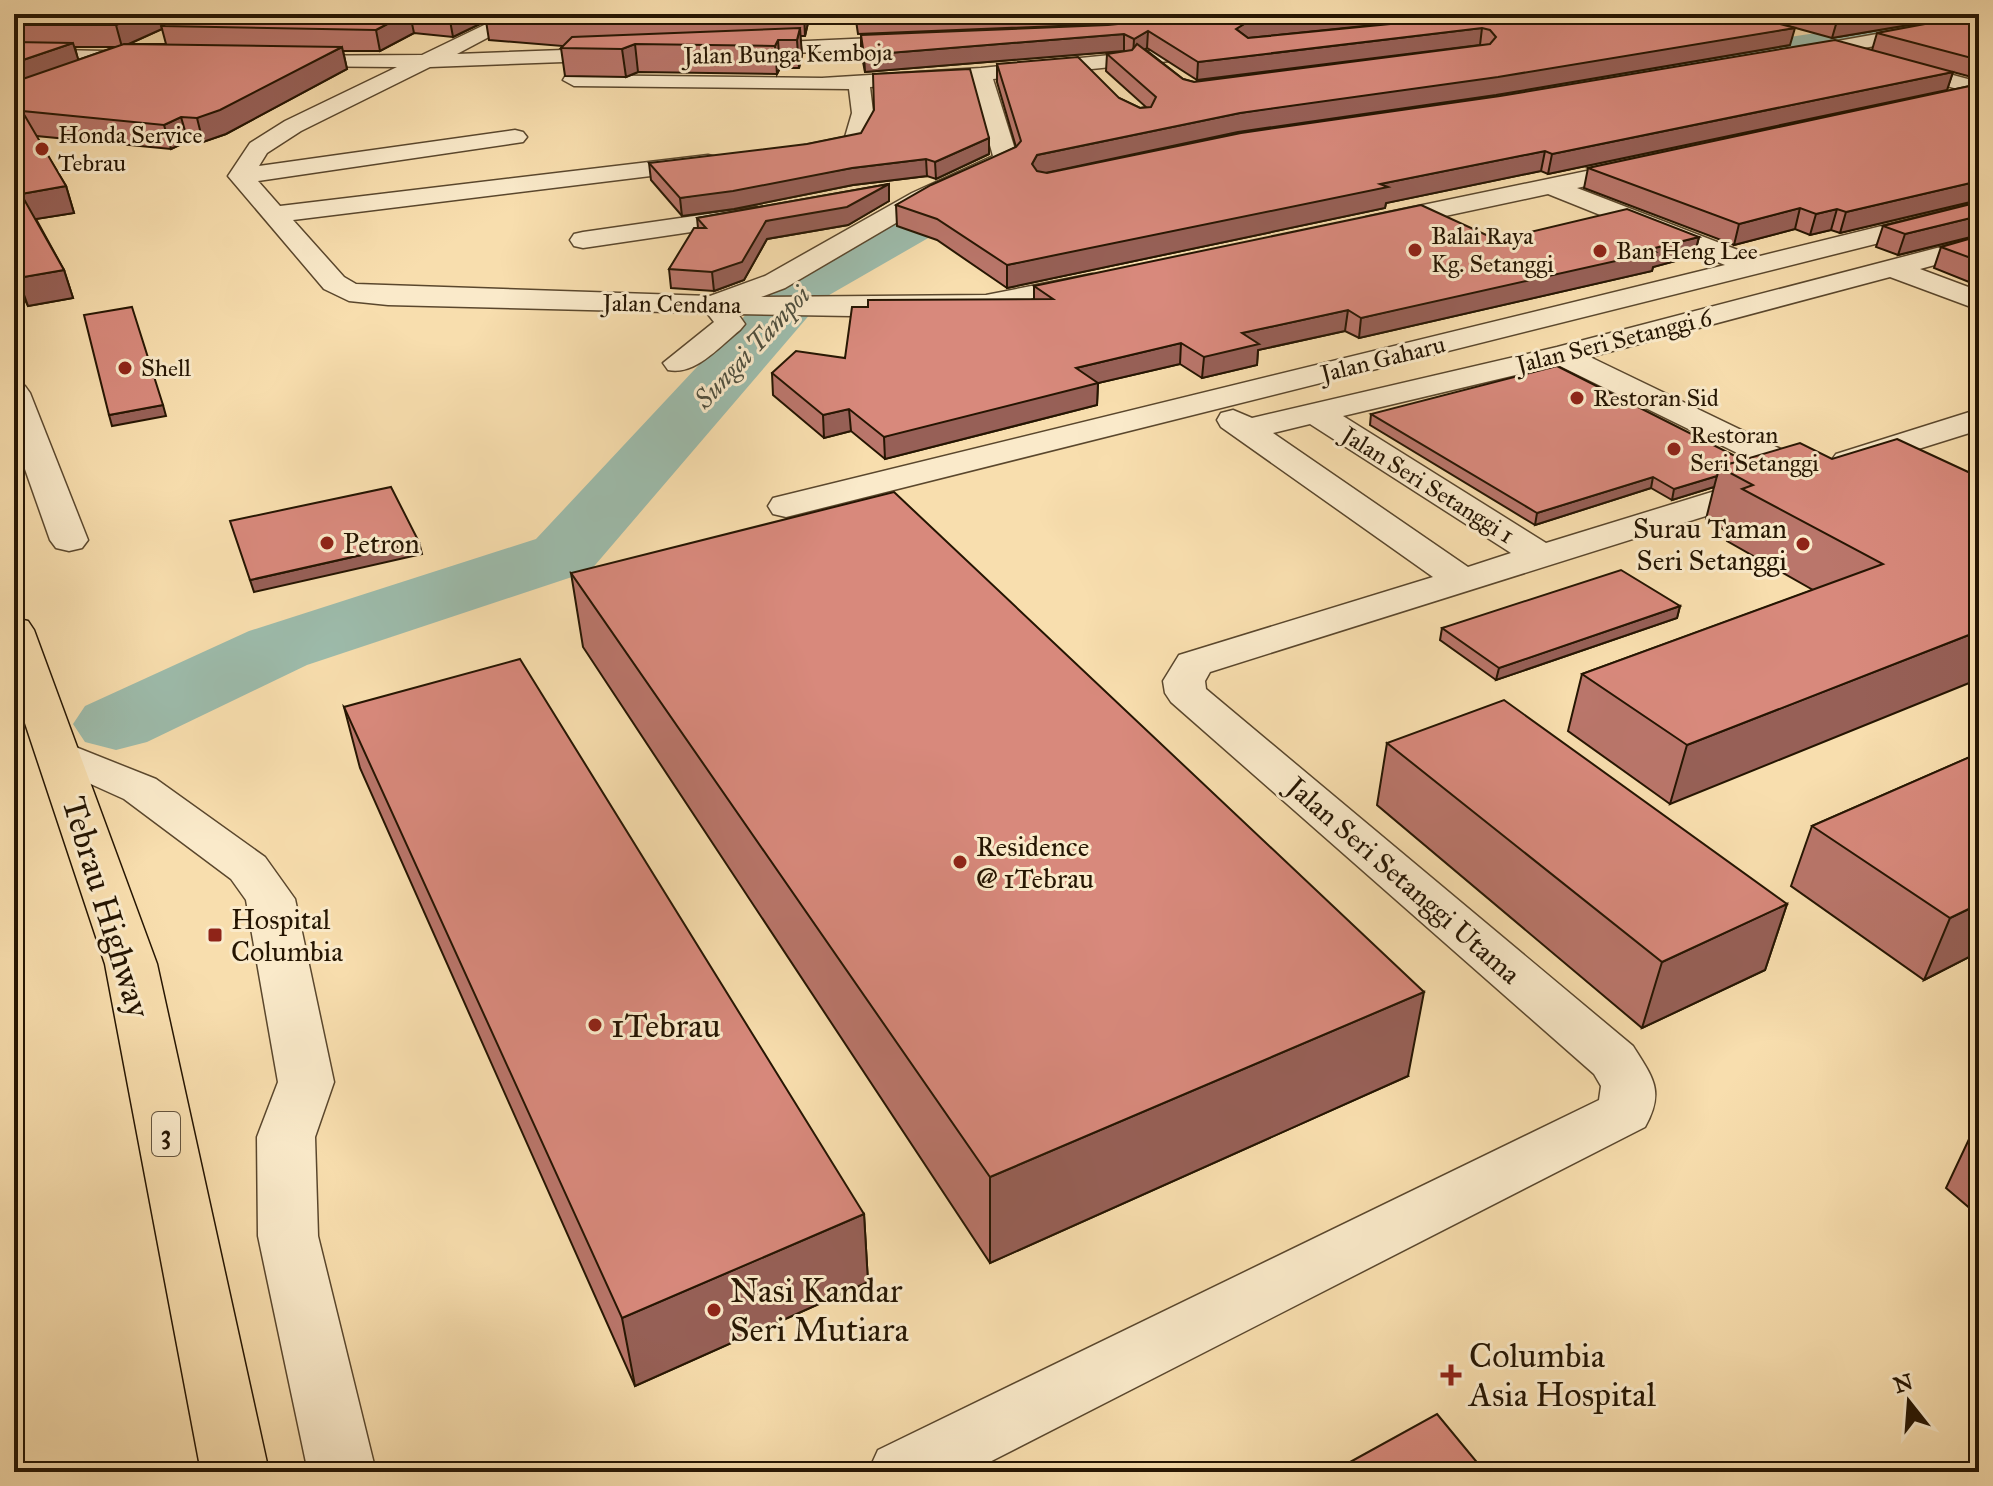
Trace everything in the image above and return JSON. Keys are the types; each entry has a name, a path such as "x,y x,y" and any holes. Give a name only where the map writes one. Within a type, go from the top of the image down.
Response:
{"highway":[{"name":"Tebrau Highway","path":"14,630 131,964 235,1472"}],"street":[{"path":"240,176 258,148 293,126 522,14"},
{"path":"1772,58 1933,30"},
{"name":"Jalan Bunga Kemboja","path":"725,50 857,35 946,40"},
{"path":"1792,36 1979,91"},
{"name":"Jalan Bunga Kemboja","path":"552,80 857,81 981,74 1240,48"},
{"path":"256,60 425,61 639,53"},
{"path":"14,55 125,57 164,54 88,74 125,57"},
{"path":"1146,57 1169,74"},
{"path":"1084,64 1106,87"},
{"path":"679,363 730,324 725,304 775,282 921,198 1006,159 981,74"},
{"path":"393,78 504,79"},
{"path":"777,155 853,142 861,130 864,115 857,81"},
{"path":"1933,103 1979,91"},
{"path":"240,176 515,137"},
{"path":"275,214 732,160"},
{"path":"1352,228 1673,160"},
{"name":"Jalan Cendana","path":"240,176 334,283 349,292 590,303 852,307 986,304 1123,275"},
{"path":"881,192 961,181"},
{"path":"1550,186 1756,267"},
{"path":"583,240 735,220 778,210"},
{"name":"Jalan Gaharu","path":"786,506 1979,210"},
{"name":"Jalan Seri Setanggi 6","path":"1247,429 1562,355 1979,245"},
{"path":"1894,269 1979,301"},
{"path":"1562,355 1806,474"},
{"path":"14,393 24,447 69,540"},
{"path":"1208,402 1463,581"},
{"name":"Jalan Seri Setanggi 1","path":"1315,413 1541,556"},
{"name":"Jalan Seri Setanggi Utama","path":"902,1472 1625,1112 1629,1086 1614,1060 1186,693 1184,681 1194,664 1979,419"},
{"path":"58,753 140,789 248,868 270,899 306,1082 286,1137 288,1236 342,1472"}],"building":[{"path":"14,14 142,14 116,25 14,25"},
{"path":"186,14 406,14 376,30 161,26"},
{"path":"494,14 804,14 560,24 486,18"},
{"path":"857,14 941,14 858,17"},
{"path":"1219,14 1321,14 1249,21 1236,29 1248,38 1493,14 1743,14 1795,28 1498,77 1240,113 1037,155 1032,164 1037,171 1047,173 1241,133 1500,96 1835,40 1953,72 1552,154 1545,151 1380,184 1388,187 1007,265 937,219 896,205 931,185 1016,147 1021,141 997,64 1078,57 1119,98 1140,108 1151,107 1156,97 1107,54 1132,50 1137,44 1183,79 1194,82 1490,44 1496,37 1490,30 1482,28 1198,62 1148,31 1134,39 1124,34 864,55 861,35 1108,25"},
{"path":"1810,14 1880,14 1837,21"},
{"path":"1951,14 1979,14 1979,60 1877,33 1946,20"},
{"path":"800,28 797,40 778,40 775,46 635,44 622,49 561,48 572,37"},
{"path":"14,42 73,43 14,63"},
{"path":"124,44 342,47 220,110 197,118 181,117 164,125 22,111 66,186 21,194 64,270 18,278 14,269 14,82"},
{"path":"970,69 989,138 935,162 926,159 852,168 680,198 649,163 807,144 861,133 874,110 873,74"},
{"path":"1979,84 1979,181 1846,212 1837,209 1816,214 1800,208 1739,224 1588,168"},
{"path":"889,184 847,207 766,221 742,262 712,272 669,269 694,228 706,228 697,218"},
{"path":"1979,202 1979,216 1905,234 1883,226"},
{"path":"1421,205 1497,240 1627,209 1699,237 1651,249 1656,252 1361,318 1348,310 1242,333 1259,344 1204,357 1181,343 1076,368 1098,383 884,437 849,409 823,415 772,373 796,351 845,358 852,307 868,307 868,300 1053,299 1034,286"},
{"path":"1979,236 1979,261 1941,247"},
{"name":"Shell","path":"132,307 163,405 109,415 84,315"},
{"path":"1557,366 1743,460 1719,467 1717,476 1674,489 1653,477 1537,513 1371,414"},
{"path":"1897,439 1979,477 1979,631 1687,745 1582,674 1883,564 1742,489 1753,485 1719,467 1800,443 1832,459"},
{"name":"Petron","path":"391,487 419,542 250,580 230,521"},
{"name":"Residence @ 1Tebrau","path":"894,492 1424,992 990,1177 571,573"},
{"path":"1621,570 1680,606 1499,668 1442,628"},
{"name":"1Tebrau","path":"520,659 864,1214 622,1318 344,707"},
{"path":"1504,700 1787,904 1662,962 1387,743"},
{"path":"1979,753 1979,904 1950,918 1812,826"},
{"path":"1979,1133 1979,1145 1970,1137"},
{"path":"1437,1414 1485,1472 1332,1472"}],"waterway":[{"name":"Sungai Tampoi","path":"116,724 278,648 563,555 804,286 945,207 1133,150 1816,45 1973,14"}],"place":[{"name":"Honda Service Tebrau","path":"42,149"},
{"name":"Balai Raya Kg. Setanggi","path":"1415,250"},
{"name":"Ban Heng Lee","path":"1600,251"},
{"name":"Shell","path":"125,368"},
{"name":"Restoran Sid","path":"1577,398"},
{"name":"Restoran Seri Setanggi","path":"1674,449"},
{"name":"Petron","path":"327,543"},
{"name":"Surau Taman Seri Setanggi","path":"1803,544"},
{"name":"Residence @ 1Tebrau","path":"960,862"},
{"name":"Hospital Columbia","path":"215,935"},
{"name":"1Tebrau","path":"595,1025"},
{"name":"Nasi Kandar Seri Mutiara","path":"714,1310"},
{"name":"Columbia Asia Hospital","path":"1451,1375"}]}
